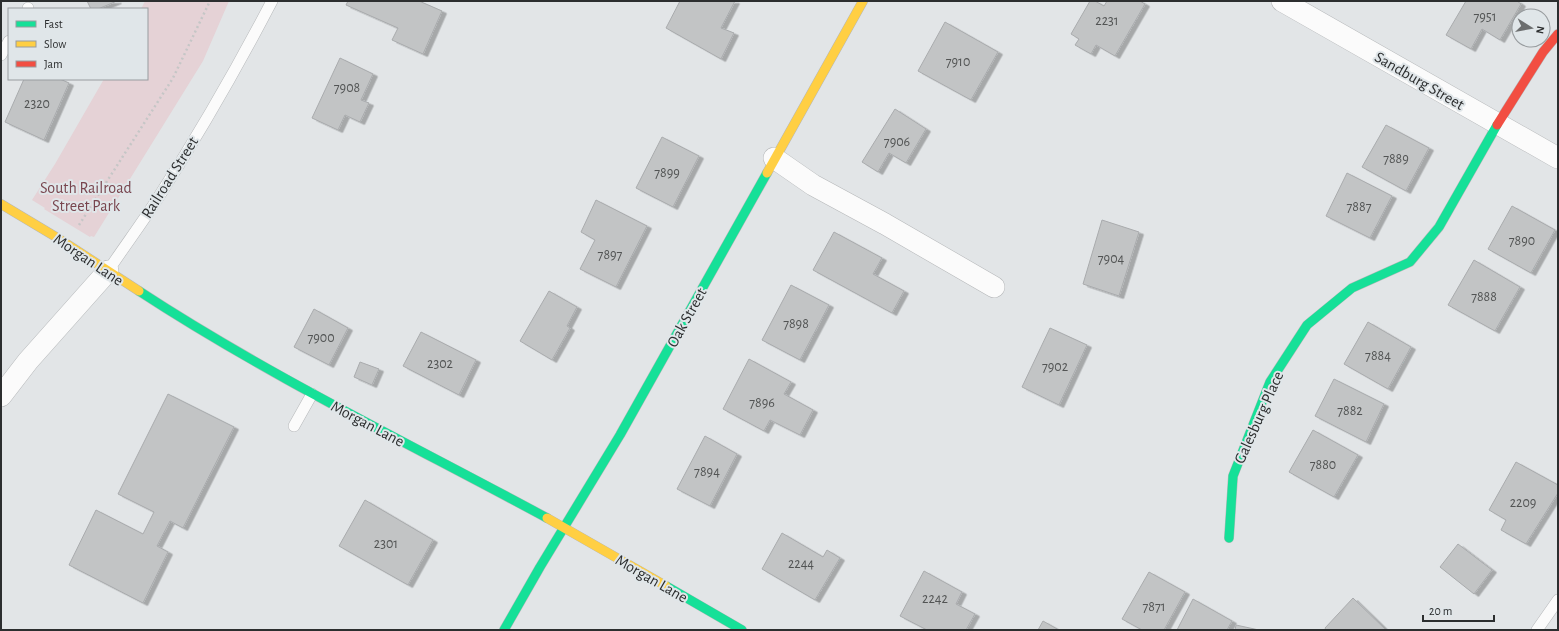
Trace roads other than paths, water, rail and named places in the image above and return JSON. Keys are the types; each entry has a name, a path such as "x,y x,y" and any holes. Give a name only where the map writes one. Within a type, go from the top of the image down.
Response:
{"street":[{"name":"Oak Street","path":"504,630 540,567 620,435 862,1"},
{"name":"Sandburg Street","path":"1282,1 1558,158"},
{"name":"Galesburg Place","path":"1229,538 1233,476 1270,382 1307,325 1352,288 1410,262 1439,227 1498,124 1542,52 1558,34"},
{"path":"774,158 813,185 885,224 994,287"},
{"name":"Morgan Lane","path":"1,204 68,244 129,286 218,340 312,394 564,528 742,630"},
{"name":"Railroad Street","path":"1,396 28,362 108,271"}],"lane":[{"name":"Railroad Street","path":"108,271 157,199 207,118 248,48 272,1"},
{"path":"1,55 8,43"},
{"path":"294,426 312,394"},
{"path":"1537,630 1558,600"}],"park label":[{"name":"South Railroad Street Park","path":"86,196"}]}
